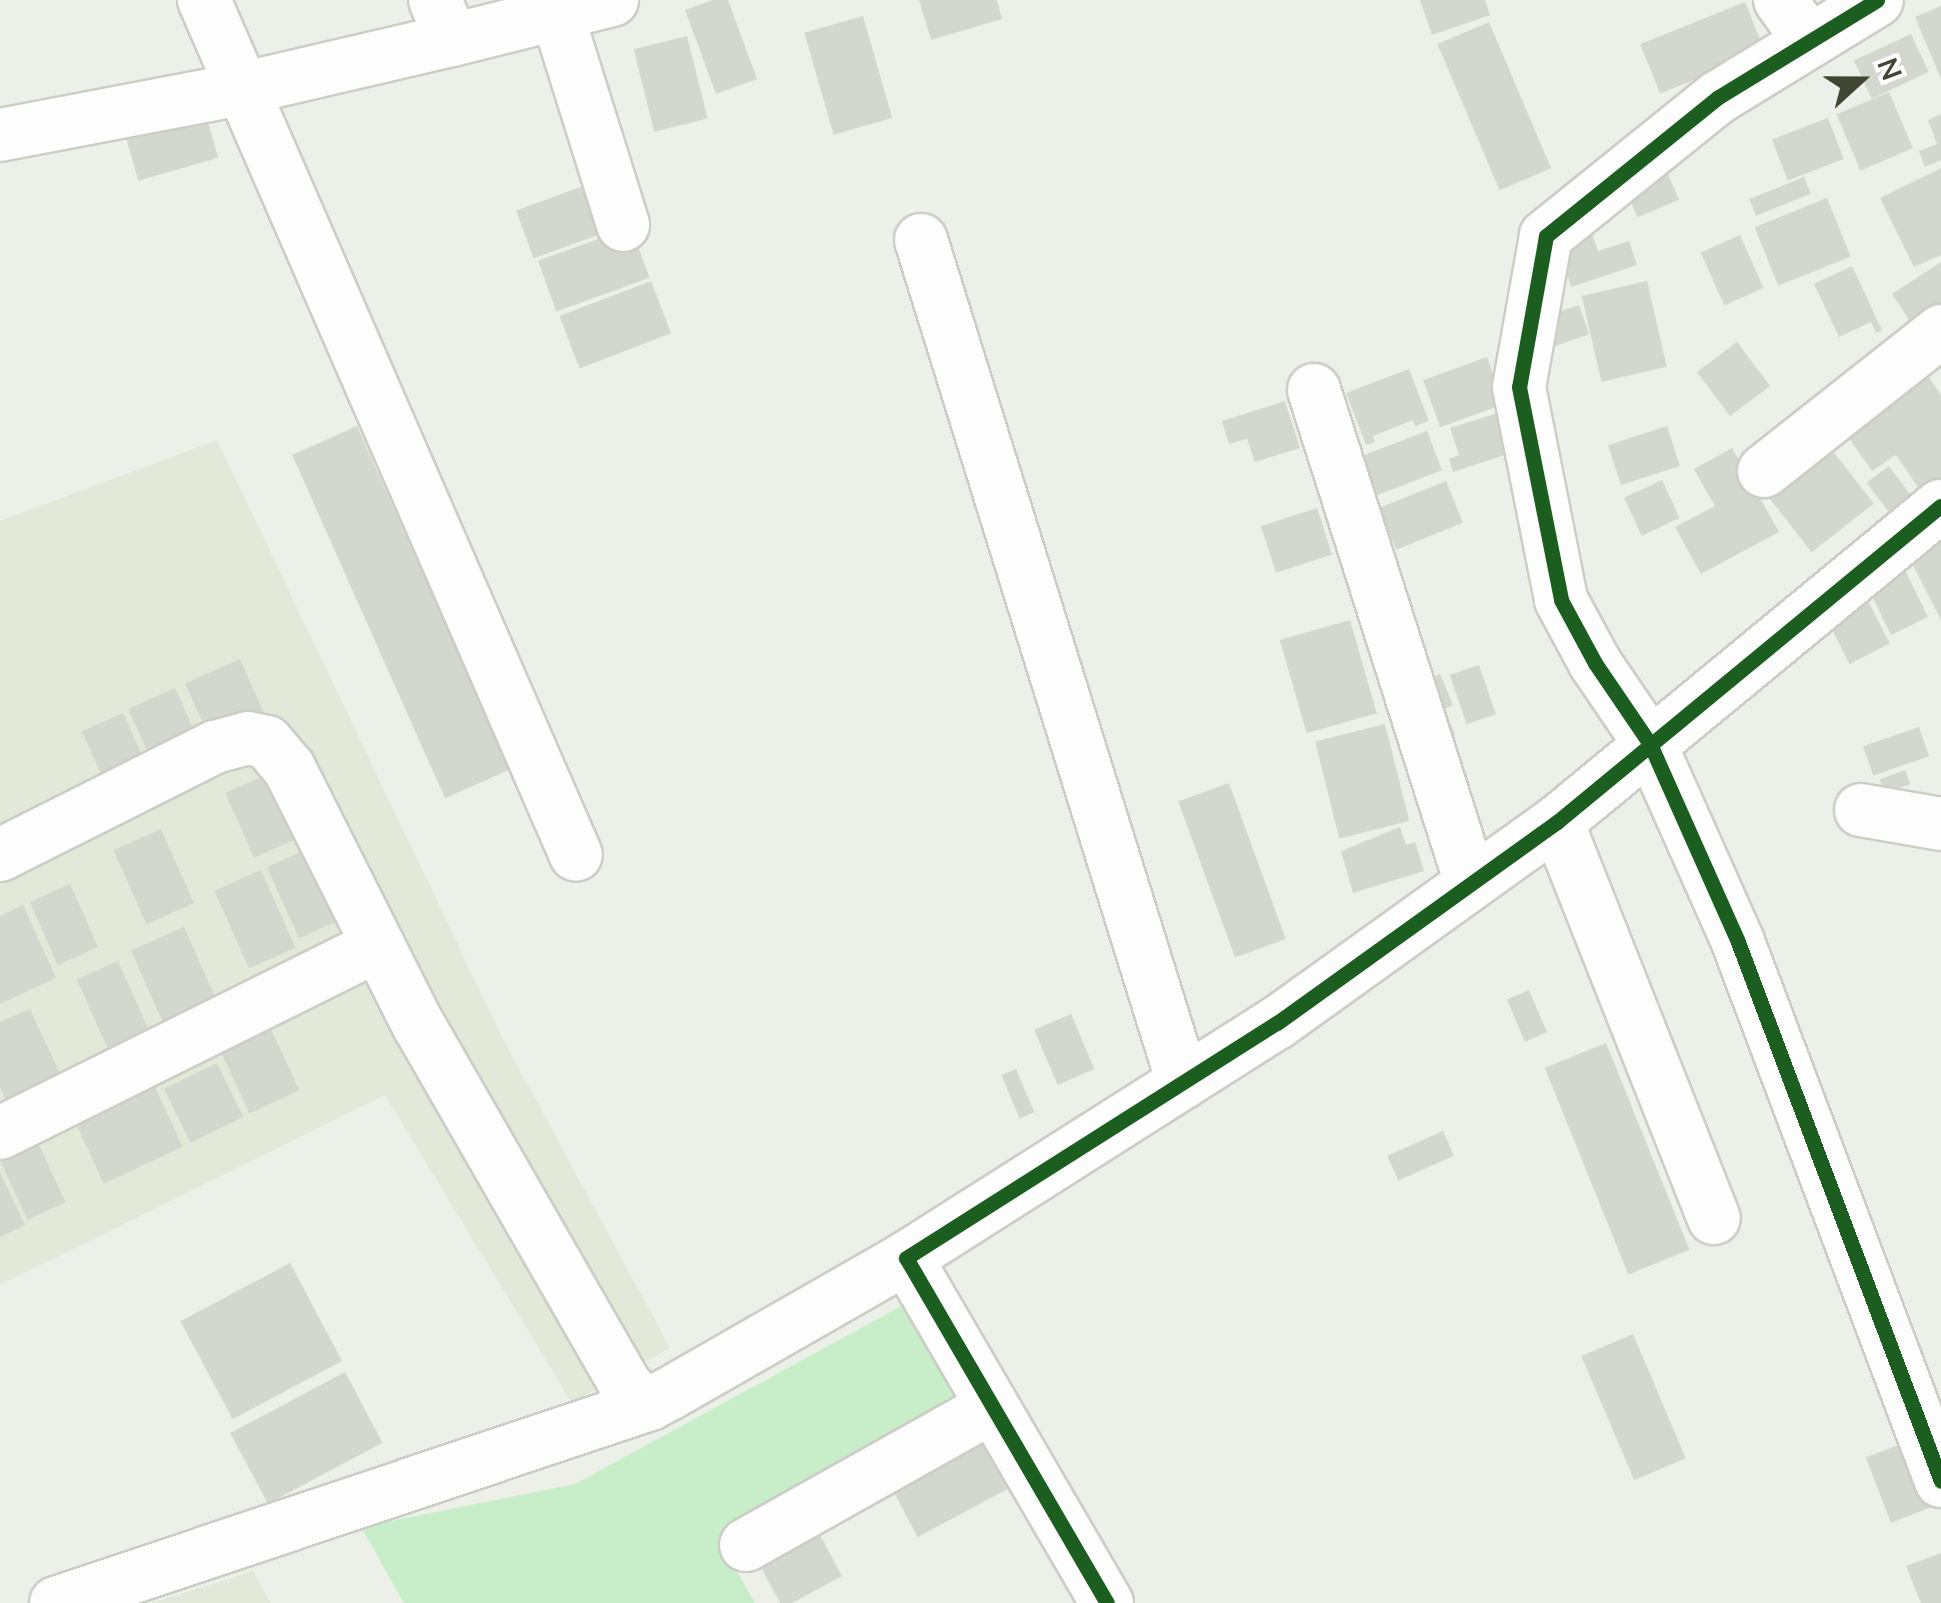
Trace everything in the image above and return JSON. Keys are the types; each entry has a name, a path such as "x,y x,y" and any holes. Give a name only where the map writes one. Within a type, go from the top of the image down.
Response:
{"street":[{"path":"204,0 576,855"},
{"path":"0,135 241,89 444,20 557,14 612,0"},
{"path":"1876,0 1794,20 1717,98 1546,236 1519,386 1561,600 1595,663 1650,744 1738,942 1941,1481"},
{"path":"557,14 623,225"},
{"path":"921,240 1183,1082"},
{"path":"1764,471 1941,331"},
{"path":"1314,390 1470,880"},
{"path":"56,1603 173,1586 650,1404 906,1258 1277,1023 1470,880 1557,822 1941,506"},
{"path":"0,855 216,747 248,738 267,742 290,768 418,1024 626,1386 650,1404"},
{"path":"1861,810 1941,824"},
{"path":"1557,822 1714,1218"},
{"path":"0,1133 378,944"},
{"path":"906,1258 1107,1603"},
{"path":"746,1545 992,1406"}],"shaded area":[{"path":"217,440 502,1037 670,1348 572,1403 385,1095 0,1285 0,521"},
{"path":"253,1571 271,1603 151,1603"}],"green space":[{"path":"905,1304 968,1409 723,1547 755,1603 404,1603 361,1527 575,1484"}],"building":[{"path":"713,0 728,0 757,79 716,94 685,10"},
{"path":"919,0 997,0 1002,19 931,40"},
{"path":"1420,0 1485,0 1490,15 1432,35"},
{"path":"1745,2 1765,51 1660,93 1640,44"},
{"path":"1941,6 1941,79 1915,17"},
{"path":"863,16 892,118 834,135 804,33"},
{"path":"1489,22 1551,168 1500,190 1437,44"},
{"path":"1911,34 1929,72 1872,99 1854,61"},
{"path":"687,36 708,118 654,132 634,49"},
{"path":"1889,92 1913,148 1860,170 1837,114"},
{"path":"203,105 218,158 138,181 123,128"},
{"path":"1941,114 1941,160 1925,167 1919,151 1937,144 1928,120"},
{"path":"1828,118 1844,159 1788,181 1772,140"},
{"path":"1941,168 1941,255 1914,267 1880,198"},
{"path":"1668,174 1679,200 1638,217 1627,192"},
{"path":"1804,177 1811,194 1756,216 1749,199"},
{"path":"597,181 614,229 534,258 516,210"},
{"path":"1827,198 1851,256 1778,286 1755,227"},
{"path":"1589,224 1598,251 1629,241 1637,265 1571,287 1555,235"},
{"path":"631,227 649,278 556,312 538,261"},
{"path":"1740,235 1764,288 1724,305 1701,252"},
{"path":"1941,262 1941,317 1917,332 1892,294"},
{"path":"1852,266 1882,330 1876,333 1871,322 1839,337 1814,284"},
{"path":"651,281 671,333 580,368 560,316"},
{"path":"1647,281 1667,367 1602,382 1582,296"},
{"path":"1579,305 1589,334 1546,349 1536,320"},
{"path":"1737,342 1770,386 1730,416 1697,372"},
{"path":"1487,357 1504,404 1440,427 1423,380"},
{"path":"1409,369 1429,421 1415,426 1413,420 1373,436 1375,442 1366,445 1346,393"},
{"path":"1929,377 1941,395 1941,480 1922,493 1896,455 1872,471 1846,434"},
{"path":"1285,401 1300,448 1255,462 1247,439 1229,444 1222,421"},
{"path":"1507,410 1520,450 1453,472 1449,459 1459,455 1450,428"},
{"path":"357,426 510,769 445,798 292,455"},
{"path":"1667,426 1680,466 1621,485 1608,445"},
{"path":"1427,431 1442,470 1373,497 1358,458"},
{"path":"1732,448 1779,532 1701,574 1675,527 1715,506 1694,469"},
{"path":"1832,450 1874,504 1812,552 1770,499"},
{"path":"1889,466 1915,501 1893,518 1867,483"},
{"path":"1662,480 1680,518 1642,536 1624,498"},
{"path":"1446,481 1463,523 1396,550 1379,508"},
{"path":"1317,508 1332,555 1276,573 1261,526"},
{"path":"1941,531 1941,620 1905,550"},
{"path":"1906,572 1928,617 1891,635 1869,590"},
{"path":"1863,591 1890,644 1850,664 1823,611"},
{"path":"1350,620 1377,713 1307,733 1280,640"},
{"path":"240,659 265,715 210,739 185,683"},
{"path":"1479,665 1496,714 1467,724 1450,675"},
{"path":"1440,674 1453,705 1445,709 1455,735 1441,740 1417,684"},
{"path":"175,688 199,742 152,763 128,709"},
{"path":"123,713 147,767 106,785 82,731"},
{"path":"1385,724 1409,821 1339,838 1315,741"},
{"path":"1919,727 1929,756 1873,776 1863,746"},
{"path":"281,768 310,833 254,858 225,793"},
{"path":"1905,770 1910,784 1885,793 1880,779"},
{"path":"1229,783 1286,939 1235,957 1178,801"},
{"path":"1400,827 1406,845 1415,842 1424,871 1353,893 1341,851"},
{"path":"161,829 194,903 146,924 113,850"},
{"path":"321,843 353,914 299,938 267,867"},
{"path":"261,870 296,948 249,968 214,891"},
{"path":"70,884 98,947 58,965 30,902"},
{"path":"23,905 56,978 0,1004 0,916"},
{"path":"184,927 219,1005 166,1028 131,951"},
{"path":"118,961 151,1036 110,1054 77,979"},
{"path":"1529,990 1547,1032 1525,1042 1507,999"},
{"path":"30,1009 61,1076 6,1101 0,1087 0,1022"},
{"path":"1071,1014 1094,1069 1058,1085 1034,1030"},
{"path":"269,1025 299,1090 250,1113 219,1048"},
{"path":"1606,1043 1690,1250 1628,1274 1545,1068"},
{"path":"217,1063 243,1117 190,1143 164,1089"},
{"path":"1016,1069 1034,1112 1020,1119 1001,1075"},
{"path":"154,1085 183,1147 104,1183 75,1122"},
{"path":"1443,1131 1454,1156 1398,1180 1387,1156"},
{"path":"39,1145 66,1202 28,1220 1,1163"},
{"path":"0,1172 25,1225 0,1237"},
{"path":"290,1263 342,1361 233,1419 181,1321"},
{"path":"1633,1334 1686,1458 1634,1480 1581,1356"},
{"path":"345,1372 383,1443 268,1504 230,1433"},
{"path":"982,1428 1013,1486 918,1537 887,1479"},
{"path":"1906,1442 1931,1507 1891,1523 1866,1457"},
{"path":"812,1520 842,1576 792,1603 780,1603 753,1552"},
{"path":"1941,1553 1941,1603 1921,1603 1906,1566"}],"cycle path":[{"path":"1877,0 1717,98 1546,236 1519,387 1561,600 1595,663 1650,744 1738,942 1941,1481"},
{"path":"1107,1603 906,1258 1277,1023 1557,822 1941,506"}]}
